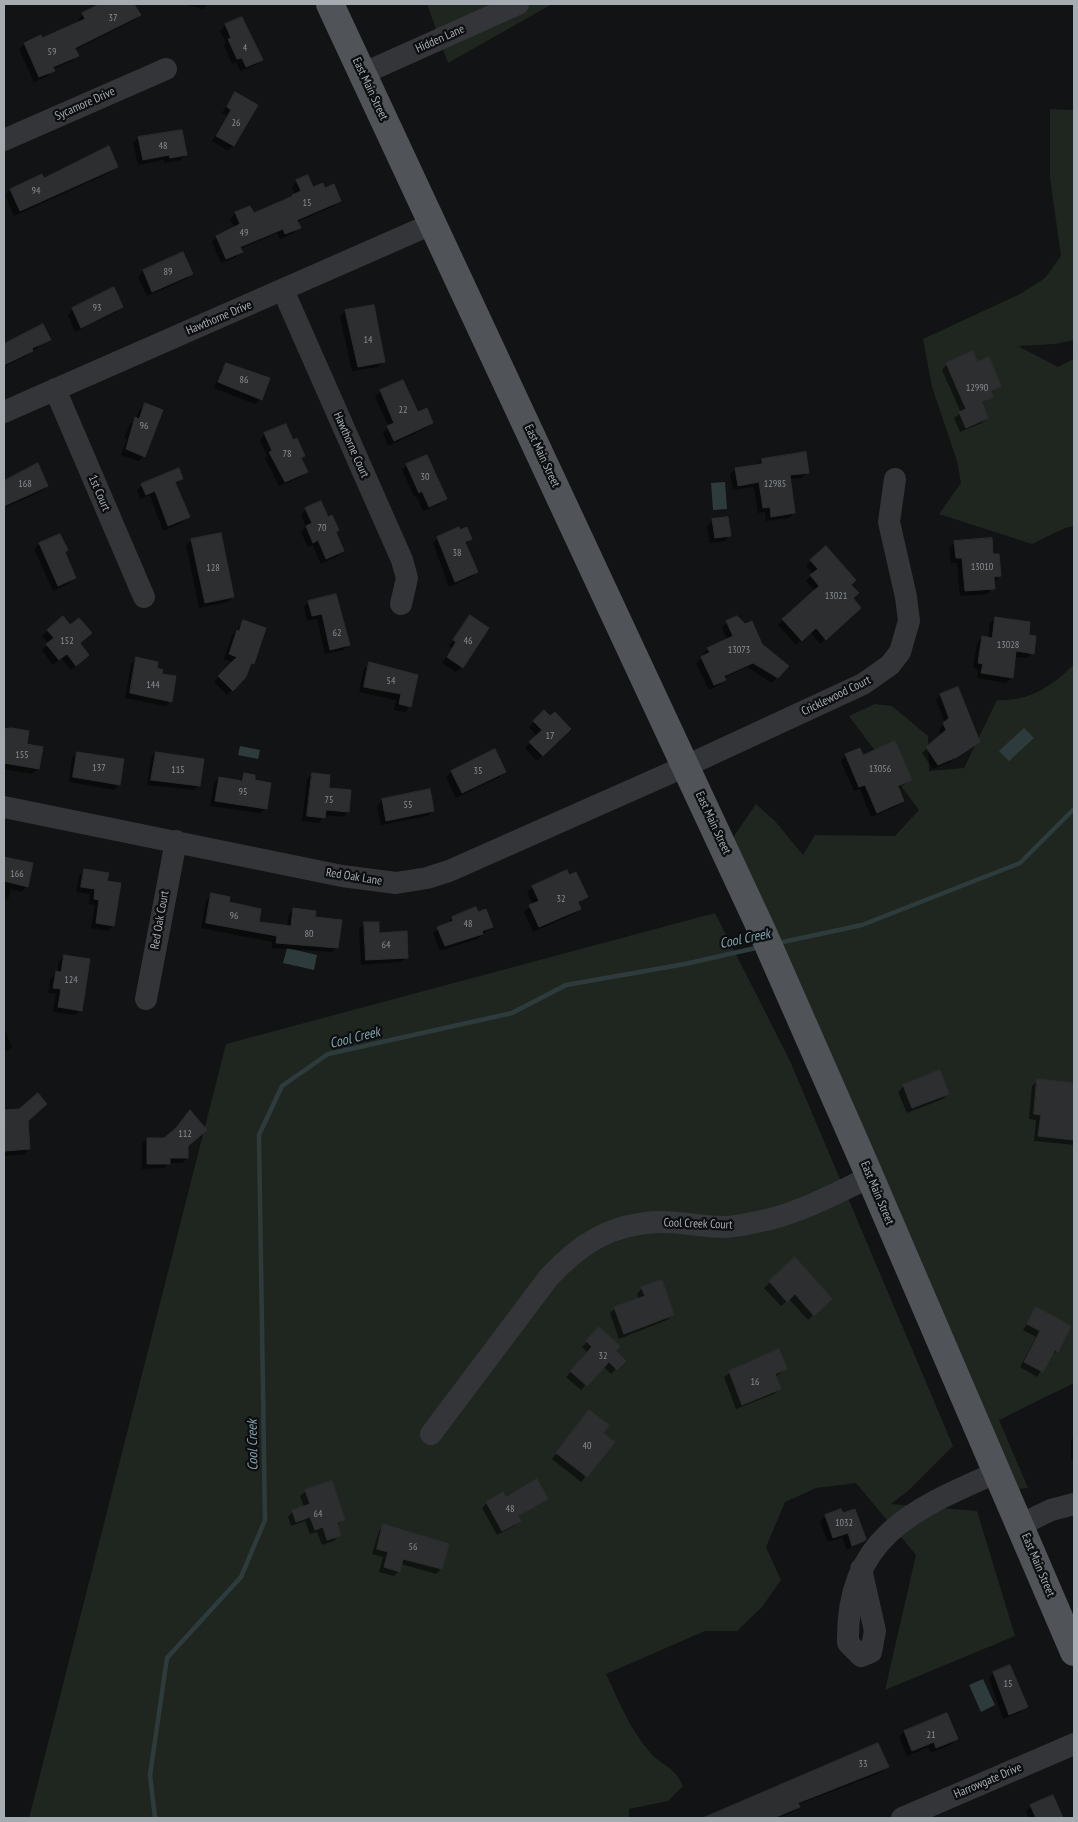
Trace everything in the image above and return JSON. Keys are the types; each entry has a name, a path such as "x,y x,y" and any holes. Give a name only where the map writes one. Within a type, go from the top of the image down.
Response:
{"main road":[{"name":"East Main Street","path":"330,4 434,223 768,945 998,1472 1074,1652"}],"street":[{"name":"Hidden Lane","path":"362,74 518,4"},
{"name":"Sycamore Drive","path":"4,140 166,68"},
{"name":"Hawthorne Drive","path":"4,412 434,223"},
{"name":"Hawthorne Court","path":"282,290 402,560 407,578 401,604"},
{"name":"1st Court","path":"55,389 144,597"},
{"name":"Cricklewood Court","path":"686,766 862,684 890,665 900,652 909,621 906,597 889,522 894,479"},
{"name":"Red Oak Lane","path":"4,807 342,876 396,883 412,881 449,871 686,766"},
{"name":"Red Oak Court","path":"146,999 176,841"},
{"name":"Cool Creek Court","path":"431,1434 549,1278 567,1258 589,1241 622,1228 658,1222 725,1227 780,1217 870,1177"},
{"path":"861,1569 875,1546 903,1520 924,1507 998,1472"},
{"path":"1020,1525 1051,1510 1074,1504"},
{"name":"Harrowgate Drive","path":"902,1818 1074,1744"}],"shaded area":[{"path":"427,4 552,4 448,63"},
{"path":"1050,109 1074,110 1074,340 1055,344 1018,346 1058,367 1074,359 1074,526 1065,528 1032,544 939,514 961,483 957,461 932,387 923,339 1020,294 1045,278 1061,256 1050,178"},
{"path":"725,482 727,509 713,510 711,483"},
{"path":"1074,664 1074,1383 999,1420 1028,1488 1019,1489 730,842 756,804 775,821 803,855 815,835 895,836 919,810 849,716 875,704 892,706 928,736 929,771 964,768 997,700 1019,698 1039,691 1049,686"},
{"path":"1024,728 1034,738 1009,761 999,751"},
{"path":"240,746 260,750 258,759 238,755"},
{"path":"715,913 790,1061 953,1446 909,1490 891,1504 977,1511 1015,1636 885,1690 916,1555 856,1483 816,1488 785,1502 766,1547 781,1580 762,1607 737,1631 705,1631 606,1674 625,1714 642,1742 654,1756 676,1774 683,1786 668,1801 629,1809 629,1818 29,1818 226,1044"},
{"path":"287,948 317,955 314,970 283,963"},
{"path":"983,1679 995,1705 981,1712 969,1685"}],"building":[{"path":"100,4 134,4 141,15 75,48 79,56 53,67 55,71 39,77 24,43 41,35 42,38 85,19 82,13"},
{"path":"242,17 263,60 246,67 242,58 237,59 228,39 231,38 225,24"},
{"path":"235,92 258,105 234,146 216,136 231,110 227,107"},
{"path":"182,130 187,155 170,158 169,155 143,160 138,137"},
{"path":"109,146 118,167 20,211 10,189 42,174 44,178"},
{"path":"308,175 313,187 323,183 325,188 334,184 341,201 297,220 301,228 285,234 283,229 240,247 243,252 226,259 216,236 240,224 235,212 250,206 254,213 293,196 301,191 296,180"},
{"path":"183,252 193,274 152,292 143,270"},
{"path":"114,287 123,307 81,328 72,308"},
{"path":"374,305 385,362 358,367 345,310"},
{"path":"43,324 51,340 32,348 33,351 4,365 4,344"},
{"path":"973,351 977,362 989,357 1001,386 991,391 993,397 982,402 988,418 966,428 959,412 966,409 946,363"},
{"path":"226,363 270,378 262,400 218,382"},
{"path":"403,380 418,412 427,408 433,423 394,441 387,426 394,423 380,390"},
{"path":"145,403 163,410 145,457 126,449 135,417 139,419"},
{"path":"286,424 293,440 297,438 305,456 301,458 308,472 285,482 269,452 272,451 264,433"},
{"path":"806,452 809,473 790,475 795,513 771,517 770,507 763,508 759,482 738,486 735,468 762,464 762,459"},
{"path":"427,455 447,499 429,507 422,491 419,493 406,464"},
{"path":"38,463 48,486 4,506 4,481"},
{"path":"179,468 183,479 175,482 190,517 168,526 155,491 146,495 141,484"},
{"path":"321,501 328,517 332,515 339,530 336,532 344,551 326,559 318,540 313,543 306,526 312,523 305,508"},
{"path":"728,517 731,536 715,538 712,519"},
{"path":"459,527 460,530 467,527 472,539 465,542 478,572 455,582 437,537"},
{"path":"221,533 234,597 205,603 191,539"},
{"path":"60,534 68,550 65,552 76,578 58,586 39,543"},
{"path":"992,538 993,554 999,554 1001,576 994,577 995,589 965,591 962,558 956,558 954,541"},
{"path":"826,546 856,580 851,585 859,593 853,598 861,608 826,640 816,628 802,641 782,619 819,586 810,575 818,569 810,560"},
{"path":"336,594 350,645 330,650 322,614 312,616 308,601"},
{"path":"470,615 489,628 463,668 447,657 456,642 453,640"},
{"path":"63,616 70,625 79,618 92,633 80,643 89,655 76,666 67,654 59,660 46,644 54,638 47,630"},
{"path":"737,616 745,624 752,621 762,644 789,666 778,678 753,663 724,676 726,680 714,685 701,657 710,652 707,648 733,636 726,621"},
{"path":"995,617 1030,622 1029,635 1036,636 1034,654 1016,651 1013,678 981,673 983,664 978,663 982,636 992,638"},
{"path":"243,620 266,628 254,664 251,663 246,677 233,691 218,676 237,657 229,654 237,630 239,631"},
{"path":"136,657 158,662 157,668 163,670 162,674 176,676 172,702 130,693"},
{"path":"369,662 418,675 411,707 399,704 401,694 364,687"},
{"path":"958,687 980,742 957,757 938,765 926,747 946,730 943,723 949,718 940,694"},
{"path":"544,710 550,716 555,712 571,729 543,756 529,742 542,730 533,721"},
{"path":"12,728 29,731 27,744 43,747 39,769 4,763 4,729"},
{"path":"895,741 912,780 898,786 904,801 877,813 865,785 859,787 845,754 860,748 863,755"},
{"path":"495,749 506,772 462,793 451,771"},
{"path":"77,752 124,759 120,785 73,777"},
{"path":"156,752 204,759 200,786 151,780"},
{"path":"244,773 255,775 255,780 271,783 267,809 215,801 219,777 242,781"},
{"path":"312,773 330,775 329,788 351,790 349,812 326,810 325,818 307,816"},
{"path":"430,789 434,811 386,821 382,799"},
{"path":"4,857 33,863 28,887 4,881"},
{"path":"84,869 109,873 107,881 121,883 114,926 96,923 99,900 94,899 95,889 81,887"},
{"path":"567,870 569,875 576,872 588,897 578,902 581,909 539,927 529,905 539,901 532,886"},
{"path":"211,893 230,897 229,902 261,909 259,922 291,926 293,908 316,911 315,917 342,920 338,948 276,943 277,936 206,923"},
{"path":"476,907 478,912 486,909 493,927 482,931 483,934 445,946 437,927 453,921 452,917"},
{"path":"364,922 379,922 379,933 407,931 408,958 366,960"},
{"path":"64,955 90,959 82,1011 58,1007 61,989 53,988 56,971 61,972"},
{"path":"940,1070 949,1094 912,1108 903,1085"},
{"path":"1037,1079 1074,1083 1074,1140 1038,1136 1041,1115 1034,1114"},
{"path":"38,1093 47,1104 28,1121 30,1149 5,1151 4,1110 19,1109"},
{"path":"190,1110 207,1130 188,1146 188,1158 170,1158 170,1164 147,1164 147,1138 164,1138 176,1128"},
{"path":"795,1257 832,1299 814,1316 795,1294 787,1302 769,1281"},
{"path":"662,1280 674,1315 624,1334 614,1307 645,1296 641,1287"},
{"path":"1036,1307 1071,1326 1058,1352 1055,1350 1043,1372 1024,1362 1040,1331 1027,1324"},
{"path":"599,1327 620,1346 616,1351 626,1361 617,1370 609,1362 587,1386 570,1371 592,1347 586,1341"},
{"path":"779,1349 787,1369 775,1374 781,1389 742,1405 729,1371"},
{"path":"589,1410 609,1425 603,1433 615,1442 587,1477 556,1453"},
{"path":"537,1479 548,1499 518,1516 521,1521 502,1531 486,1502 503,1492 506,1497"},
{"path":"332,1481 345,1520 337,1523 341,1536 327,1540 323,1527 315,1530 310,1517 296,1522 292,1510 310,1504 305,1490"},
{"path":"841,1509 843,1513 855,1509 866,1539 864,1541 852,1546 848,1533 833,1538 825,1515"},
{"path":"383,1524 449,1544 442,1569 403,1559 400,1572 384,1567 388,1552 377,1549"},
{"path":"1010,1665 1028,1707 1009,1715 993,1672"},
{"path":"947,1713 958,1739 936,1748 934,1742 912,1751 904,1731"},
{"path":"878,1743 889,1767 798,1803 800,1807 774,1818 703,1818"},
{"path":"1053,1795 1063,1818 1036,1818 1030,1805"}],"waterway":[{"name":"Cool Creek","path":"778,943 862,925 1020,863 1074,809"},
{"name":"Cool Creek","path":"155,1818 150,1775 167,1658 241,1577 265,1520 259,1135 282,1086 328,1054 512,1013 566,985 685,964 760,947"}]}
